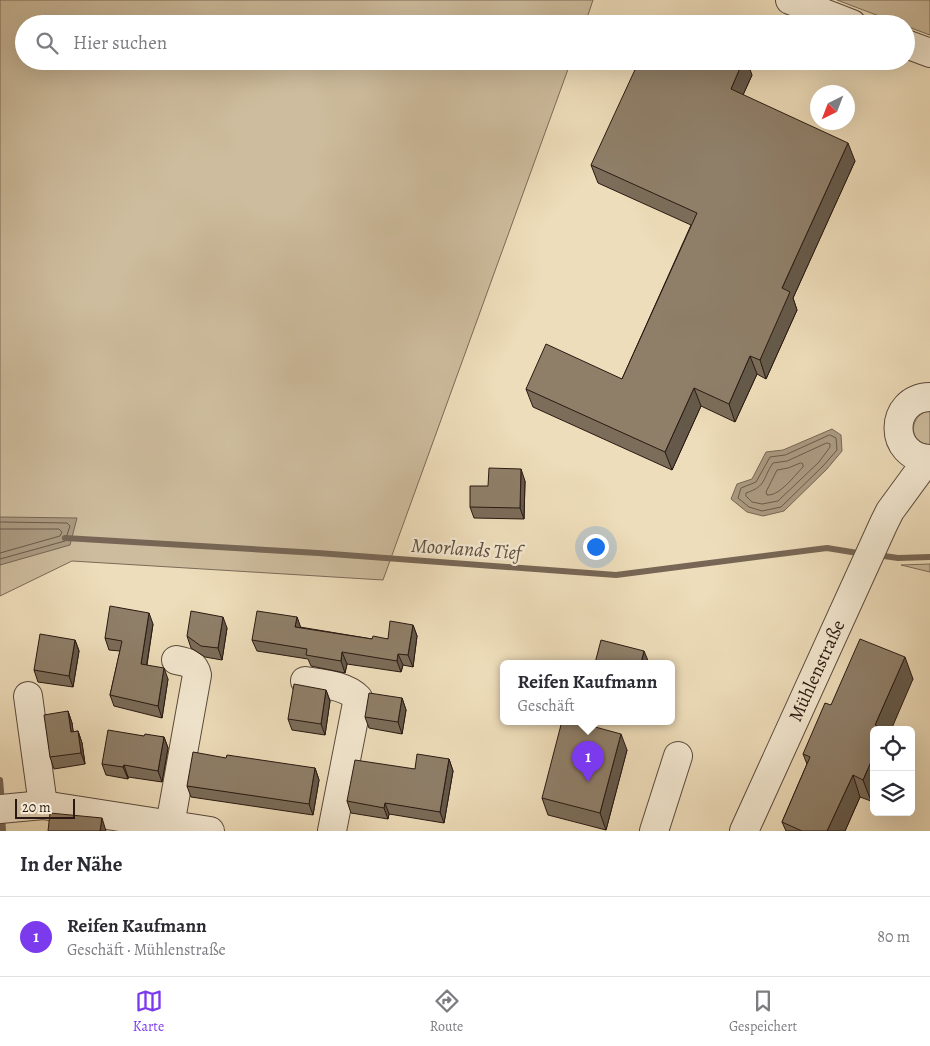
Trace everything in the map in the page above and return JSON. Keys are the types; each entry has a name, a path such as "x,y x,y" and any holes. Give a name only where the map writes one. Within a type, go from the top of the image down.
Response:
{"street":[{"path":"790,0 829,15"},
{"path":"915,47 930,53"},
{"path":"921,456 900,441 898,421 902,412 909,404 929,396"},
{"name":"Mühlenstraße","path":"744,831 857,578 921,456"},
{"path":"170,825 197,675 196,668 176,660"},
{"path":"305,681 343,688 358,698 332,831"},
{"path":"28,696 20,807 210,831"},
{"path":"654,831 678,756"}],"shaded area":[{"path":"0,0 593,0 588,15 15,15 15,70 568,70 383,580 72,561 0,596"},
{"path":"837,0 930,0 930,35 915,29 915,15 876,15"},
{"path":"926,411 930,411 930,445 918,440 913,430 916,420"},
{"path":"930,564 930,572 901,565"}],"water":[{"path":"832,429 841,435 842,451 827,469 784,511 763,516 747,512 731,499 737,484 752,479 766,452 783,450"},
{"path":"0,517 77,518 70,545 0,565"}],"building":[{"path":"635,70 739,70 731,89 810,125 810,130 820,130 848,143 782,288 790,292 760,360 750,356 729,404 694,388 665,452 526,389 546,344 622,379 697,213 591,165"},
{"path":"489,468 521,469 520,508 470,507 470,486 488,486"},
{"path":"110,606 149,613 141,664 164,668 158,706 110,695 122,641 105,638"},
{"path":"191,611 223,617 218,648 201,646 187,636"},
{"path":"257,611 297,617 295,627 372,639 373,636 388,639 390,621 413,625 408,655 398,654 397,661 342,652 341,661 306,655 307,649 252,640"},
{"path":"40,634 75,640 69,676 34,670"},
{"path":"860,639 905,657 875,725 877,726 870,726 870,764 863,780 853,775 827,831 802,831 782,822 810,757 803,754 825,703 831,705"},
{"path":"601,640 644,651 642,660 596,660"},
{"path":"294,684 326,690 321,724 288,719"},
{"path":"369,693 402,698 398,722 365,717"},
{"path":"68,711 71,732 78,731 81,753 50,757 44,715"},
{"path":"561,725 588,725 621,734 600,813 542,798"},
{"path":"108,730 164,737 158,771 124,765 123,767 102,764"},
{"path":"193,752 226,758 227,755 315,768 309,804 187,786"},
{"path":"417,754 449,759 440,812 385,803 384,808 347,801 355,760 415,769"},
{"path":"50,813 102,818 100,831 48,831"}],"waterway":[{"name":"Moorlands Tief","path":"65,538 318,553 616,575 827,548 864,554"},
{"name":"Moorlands Tief","path":"877,555 898,558 930,557"},
{"path":"0,780 2,802"},
{"path":"2,815 3,831"}],"place":[{"name":"Reifen Kaufmann","path":"588,782"}]}
